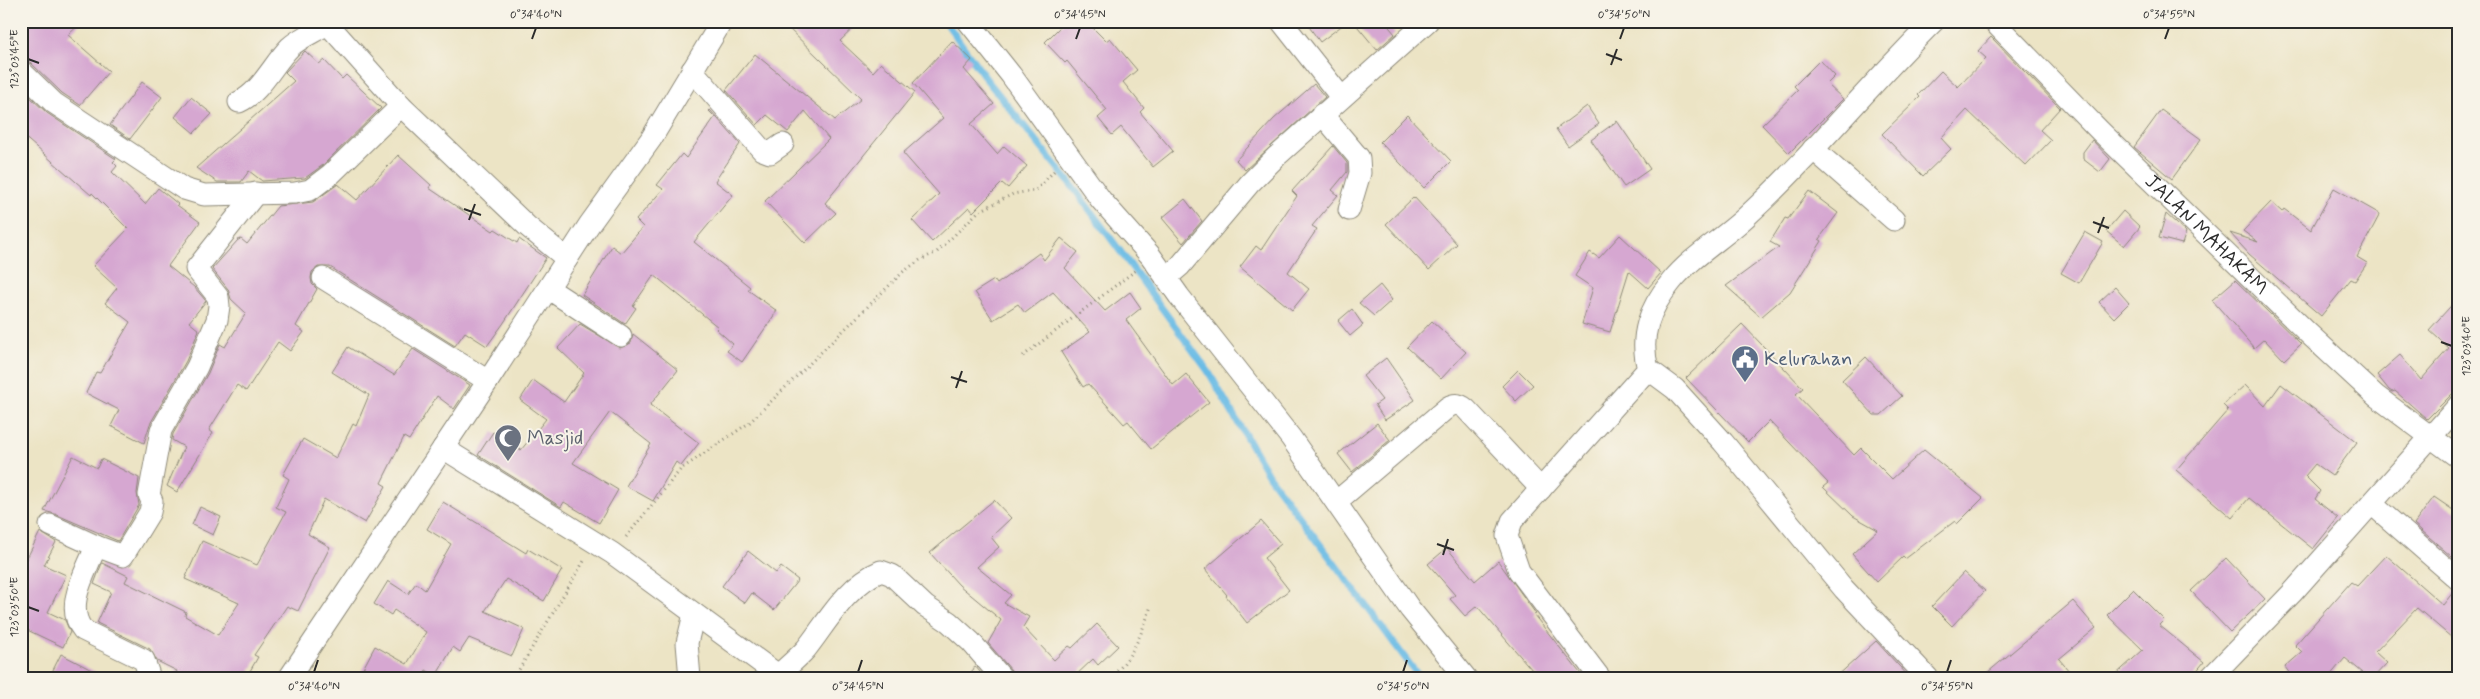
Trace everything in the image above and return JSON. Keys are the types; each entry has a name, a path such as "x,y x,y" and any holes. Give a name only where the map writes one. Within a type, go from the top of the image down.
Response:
{"street":[{"path":"289,678 549,289 588,225 651,139 722,21"},
{"path":"968,21 1017,83 1101,200 1150,255 1232,365 1291,438 1410,609 1466,678"},
{"path":"1281,21 1341,97"},
{"path":"1166,278 1180,266 1250,183 1322,114 1428,21"},
{"path":"1928,678 1844,589 1693,409 1674,389 1648,369 1644,352 1644,333 1650,318 1671,282 1748,216 1934,21"},
{"name":"JALAN MAHAKAM","path":"1993,21 2100,131 2309,334 2376,396 2459,458"},
{"path":"239,102 252,93 290,48 301,38 326,23 401,106 527,226 567,259"},
{"path":"692,70 762,150 770,153 783,144"},
{"path":"21,71 54,103 184,189 204,195 256,192 295,193 310,190 348,158 401,106"},
{"path":"1322,114 1359,158 1361,165 1349,210"},
{"path":"1813,149 1894,220"},
{"path":"50,525 123,556 150,512 152,501 149,495 161,430 197,367 217,320 218,298 196,269 256,192"},
{"path":"323,278 488,381"},
{"path":"549,289 621,336"},
{"path":"1600,678 1519,571 1507,536 1512,521 1648,369"},
{"path":"1336,502 1448,407 1455,404 1466,409 1541,489"},
{"path":"2210,678 2292,593 2459,405"},
{"path":"443,448 603,548 780,677 805,650 851,591 869,576 881,571 892,575 925,606 964,635 1002,678"},
{"path":"2372,504 2459,580"},
{"path":"96,546 74,602 76,622 83,630 144,660 150,678"},
{"path":"690,678 687,643 694,614"}],"path":[{"path":"514,678 603,548 681,469 749,423 903,272 920,260 937,252 978,212 1013,194 1036,190 1042,181"},
{"path":"1023,356 1132,274"},
{"path":"1110,678 1119,670 1140,640 1151,606"}],"building":[{"path":"21,21 83,21 68,35 109,71 80,105 62,93 30,62 21,59"},
{"path":"781,21 861,21 840,41 873,72 881,63 915,92 825,203 836,213 805,243 765,201 829,139 805,111 788,132 767,115 757,125 726,90 755,54 835,120 861,99"},
{"path":"1066,21 1086,21 1106,41 1110,38 1137,70 1123,82 1144,108 1140,112 1173,151 1153,167 1121,127 1112,135 1098,118 1107,110 1067,61 1065,63 1045,42"},
{"path":"1305,21 1348,21 1320,42"},
{"path":"1353,21 1384,21 1395,34 1377,50"},
{"path":"1991,37 2060,108 2040,130 2051,140 2026,166 1967,110 1941,138 1951,149 1923,176 1882,134 1920,97 1918,95 1941,71 1958,87 1986,58 1978,51"},
{"path":"952,41 972,60 964,69 994,104 971,124 997,154 1004,146 1027,166 1008,188 1002,183 973,212 969,207 932,242 912,220 939,194 903,153 943,118 913,83"},
{"path":"305,51 319,64 324,60 342,79 346,75 381,108 323,165 305,178 262,181 249,171 241,182 217,182 196,168 294,81 285,72"},
{"path":"1820,60 1835,76 1827,84 1843,99 1789,153 1762,125 1798,90 1794,86"},
{"path":"142,82 162,97 130,139 110,125"},
{"path":"1314,84 1325,97 1245,170 1236,160 1274,119"},
{"path":"29,96 47,113 116,159 113,162 117,166 112,172 145,204 158,188 200,222 168,266 194,287 206,301 189,322 199,330 186,361 150,424 144,443 111,426 119,410 86,393 96,372 100,373 130,322 105,303 117,288 93,266 128,229 92,193 91,195 21,134 21,106"},
{"path":"191,97 212,114 194,133 175,117"},
{"path":"1587,106 1599,124 1568,146 1556,129"},
{"path":"710,110 740,144 715,181 733,195 694,242 750,287 748,290 777,311 742,362 727,351 733,344 716,329 718,327 654,275 633,306 636,308 625,324 582,295 612,246 621,253 643,227 636,220 663,189 657,185 682,154 686,158 715,117"},
{"path":"2161,110 2201,139 2172,179 2134,147"},
{"path":"1407,115 1451,161 1424,188 1380,142"},
{"path":"1617,121 1650,169 1624,187 1591,140"},
{"path":"2092,140 2110,159 2100,172 2083,159 2083,152"},
{"path":"1333,146 1347,163 1347,172 1332,190 1338,195 1312,226 1317,229 1288,272 1309,289 1292,310 1240,267 1256,246 1261,250 1297,196 1292,191"},
{"path":"398,155 431,185 429,188 493,231 495,229 517,243 519,239 546,258 503,324 487,346 465,332 455,346 330,267 318,267 312,272 311,278 312,284 317,289 296,326 304,332 290,351 278,342 246,391 237,385 209,430 213,433 177,492 167,486 184,447 172,440 173,434 208,373 220,344 225,347 246,313 231,299 228,289 212,269 238,240 241,239 247,244 278,206 313,202 338,184 357,200"},
{"path":"2334,188 2380,214 2357,257 2367,263 2355,281 2351,279 2321,316 2249,254 2230,233 2258,242 2243,231 2271,202 2282,212 2284,209 2311,230"},
{"path":"1809,191 1838,213 1819,239 1822,241 1790,292 1761,317 1726,286 1779,247 1770,242 1785,218 1788,219"},
{"path":"1414,197 1457,244 1429,270 1386,224"},
{"path":"1185,199 1202,221 1183,243 1162,218"},
{"path":"2123,211 2140,227 2124,246 2106,231"},
{"path":"2166,214 2186,232 2182,244 2159,238"},
{"path":"2085,232 2103,242 2079,283 2061,273"},
{"path":"1620,235 1661,273 1648,288 1629,271 1610,332 1582,324 1593,288 1575,276 1590,252 1599,258"},
{"path":"1061,238 1078,252 1065,268 1105,311 1130,292 1141,308 1126,320 1173,385 1186,374 1209,402 1151,449 1128,421 1124,424 1088,384 1083,387 1061,352 1090,332 1053,292 1025,313 1018,304 993,320 975,292 994,280 997,284 1039,253 1044,260"},
{"path":"2235,280 2301,344 2284,360 2264,339 2254,348 2212,300"},
{"path":"1380,285 1392,300 1374,316 1359,303"},
{"path":"2115,287 2129,303 2114,318 2099,302"},
{"path":"2459,297 2459,387 2427,419 2395,391 2389,390 2377,375 2400,355 2421,380 2449,348 2429,330"},
{"path":"1352,309 1363,325 1350,336 1338,321"},
{"path":"1432,321 1466,352 1441,379 1407,347"},
{"path":"580,324 620,348 631,343 633,334 678,370 650,405 699,443 681,466 676,462 653,501 626,486 651,444 610,412 573,463 618,490 599,523 564,502 561,507 478,455 493,432 521,450 546,419 520,400 533,380 564,402 584,373 558,348"},
{"path":"1742,324 1803,388 1796,394 1854,455 1861,448 1892,479 1924,450 1983,498 1957,524 1955,521 1905,559 1903,557 1877,582 1852,554 1878,530 1853,516 1823,487 1828,483 1769,421 1748,442 1686,378"},
{"path":"348,347 394,375 413,349 470,385 454,409 437,396 409,440 404,437 381,483 386,486 365,523 324,499 308,534 330,547 298,611 287,606 254,655 258,657 246,678 173,678 177,671 157,661 150,649 97,623 111,592 94,584 102,563 128,576 125,582 186,612 185,616 218,635 239,603 185,579 202,541 257,565 286,512 276,507 289,479 283,475 303,439 336,458 353,424 356,426 369,395 332,372"},
{"path":"1866,357 1902,396 1881,415 1874,415 1842,380"},
{"path":"1386,358 1415,400 1385,420 1375,405 1382,400 1363,376"},
{"path":"1518,370 1533,385 1516,401 1502,386"},
{"path":"2281,384 2357,442 2332,476 2315,464 2305,476 2320,491 2315,499 2338,518 2313,549 2249,498 2232,518 2176,470 2228,410 2223,405 2245,385 2265,406"},
{"path":"1377,423 1390,440 1352,472 1338,454"},
{"path":"73,456 97,468 101,459 139,478 137,493 139,505 118,541 44,511"},
{"path":"2434,497 2459,514 2459,563 2414,524"},
{"path":"994,500 1011,518 991,537 999,547 977,567 1011,595 1004,603 1029,617 1023,627 1054,660 1069,646 1072,648 1097,624 1118,646 1098,665 1093,659 1073,678 1014,678 1011,670 988,643 1001,620 959,585 930,553"},
{"path":"443,502 526,553 528,549 562,570 544,601 506,579 485,611 524,629 512,656 469,638 460,652 453,647 436,676 426,670 424,674 432,678 358,678 375,646 407,664 426,632 394,610 391,615 374,604 388,581 408,594 416,583 425,590 451,544 427,529"},
{"path":"200,507 221,517 213,535 192,525"},
{"path":"1261,521 1281,544 1264,558 1289,590 1247,623 1205,569"},
{"path":"40,532 56,542 44,565 66,575 48,612 65,620 70,632 63,647 21,627 21,570"},
{"path":"1447,548 1475,581 1498,561 1536,614 1534,615 1584,678 1539,678 1477,606 1465,616 1450,599 1455,595 1428,564"},
{"path":"748,551 776,573 781,567 798,580 774,610 752,593 745,603 722,586"},
{"path":"2386,555 2443,605 2454,591 2459,592 2459,644 2417,608 2375,652 2387,663 2373,678 2369,678 2345,658 2328,678 2293,678 2285,667 2302,652 2295,645 2351,582 2357,586"},
{"path":"2226,558 2265,599 2230,632 2191,591"},
{"path":"1964,572 1985,591 1952,626 1932,606"},
{"path":"2133,589 2164,620 2159,625 2204,662 2191,678 2112,678 2143,650 2107,615"},
{"path":"2073,601 2096,628 2059,659 2075,678 1981,678"},
{"path":"1876,641 1910,678 1835,678"},
{"path":"61,654 107,678 49,678"},
{"path":"975,666 985,678 969,678"}],"waterway":[{"path":"945,21 987,80 1073,187 1208,371 1269,476 1420,678"}],"place":[{"name":"Kelurahan","path":"1745,383"},
{"name":"Masjid","path":"508,462"}]}
